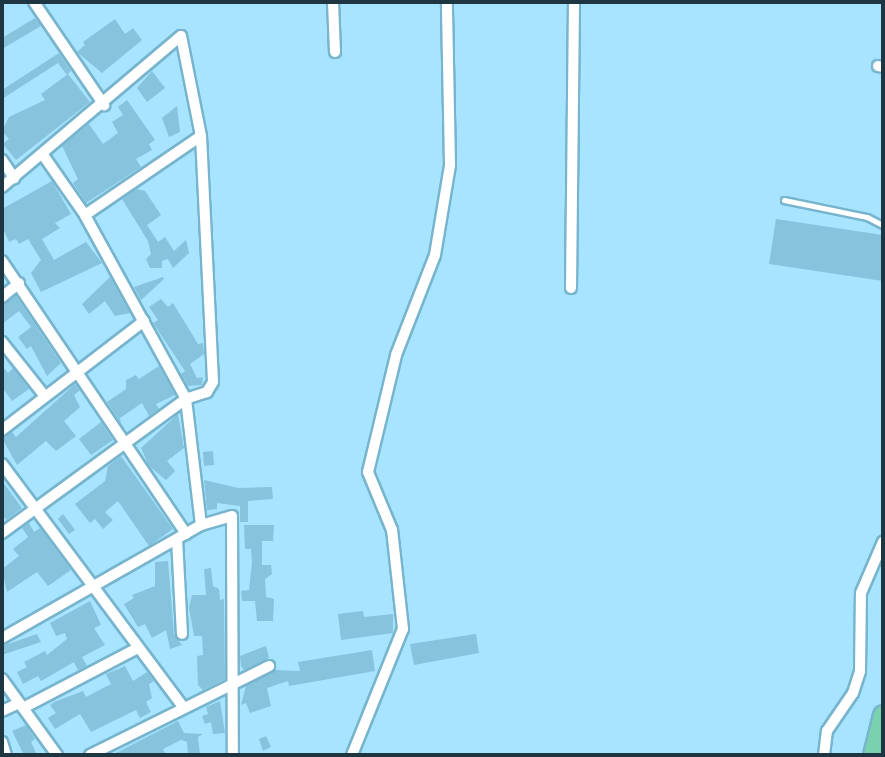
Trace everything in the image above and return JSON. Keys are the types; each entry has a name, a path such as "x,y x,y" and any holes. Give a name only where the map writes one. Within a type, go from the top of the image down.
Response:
{"highway":[{"path":"873,755 883,715"}],"street":[{"path":"34,2 104,105"},
{"path":"332,2 335,52"},
{"path":"352,755 403,629 392,530 368,472 397,355 435,255 450,165 447,2"},
{"path":"572,288 574,2"},
{"path":"2,187 104,105 179,36 201,136 214,382 207,391 186,398 121,443 34,506 2,533"},
{"path":"85,215 201,136"},
{"path":"43,155 85,215 186,398 201,525"},
{"path":"2,160 14,178"},
{"path":"2,261 19,283 182,537 182,634"},
{"path":"2,297 19,283"},
{"path":"2,430 44,394 144,321"},
{"path":"2,342 44,394"},
{"path":"2,464 184,708"},
{"path":"2,638 201,525 229,516 234,520 233,755"},
{"path":"824,755 827,731 853,693 860,671 861,593 883,542"},
{"path":"2,711 21,706 138,648"},
{"path":"90,755 269,666"},
{"path":"2,679 57,755"},
{"path":"2,742 6,755"}],"lane":[{"path":"784,200 867,217 883,225"}],"building":[{"path":"35,18 41,26 2,49 2,38"},
{"path":"115,19 125,34 133,28 142,40 102,73 77,52 85,45 83,42"},
{"path":"59,53 71,71 67,75 58,63 2,99 2,90"},
{"path":"152,71 165,88 147,102 137,88"},
{"path":"68,74 90,102 16,160 3,144 9,139 2,131 9,117 45,100 41,94"},
{"path":"127,100 155,140 149,144 152,150 136,159 141,167 86,203 73,183 78,179 62,146 89,124 103,144 118,133 112,122 123,115 118,107"},
{"path":"177,106 180,132 169,137 162,118"},
{"path":"52,181 71,214 55,223 60,228 42,239 54,260 86,242 102,263 41,292 31,273 41,260 28,239 19,244 16,239 9,242 2,226 2,209"},
{"path":"137,189 145,191 161,215 147,225 158,242 165,237 174,251 186,240 189,253 173,268 168,259 162,261 162,268 150,268 146,259 151,254 148,241 122,199"},
{"path":"776,219 883,235 883,281 769,264"},
{"path":"110,277 130,313 115,316 105,301 89,314 82,304"},
{"path":"163,277 164,279 141,300 134,287"},
{"path":"16,296 61,363 47,376 31,346 27,349 18,337 31,327 19,311 2,324 2,305"},
{"path":"161,299 168,307 173,303 198,344 203,343 204,354 190,364 197,378 203,377 202,385 188,386 181,374 185,371 153,323 158,320 149,307"},
{"path":"2,365 8,373 13,368 29,389 12,401 2,387"},
{"path":"159,366 175,395 156,404 159,409 149,416 142,403 120,418 121,423 107,402 126,389 126,380 136,375 139,379"},
{"path":"75,384 80,390 74,395 80,407 64,421 76,436 56,451 46,441 17,465 2,438 12,432 16,437"},
{"path":"178,414 184,448 167,461 175,471 166,480 149,466 141,448"},
{"path":"101,422 113,440 91,455 79,439"},
{"path":"213,451 214,465 204,466 203,452"},
{"path":"121,456 173,529 149,546 118,501 105,512 113,520 103,529 95,519 90,523 75,504 105,481 108,466"},
{"path":"204,480 238,488 272,487 273,499 248,501 248,522 240,522 240,506 217,503 217,509 207,510"},
{"path":"2,481 22,508 6,520 2,514"},
{"path":"63,514 75,530 69,534 58,519"},
{"path":"29,523 34,532 40,528 71,570 48,586 37,572 7,592 2,569 19,556 13,549 28,537 22,528"},
{"path":"244,525 274,525 273,541 262,541 262,565 271,565 272,574 265,579 266,597 274,599 273,621 257,621 255,601 242,601 241,591 249,590 252,562 251,549 245,549"},
{"path":"168,561 174,634 182,645 170,649 166,630 152,638 145,624 138,627 124,604 134,598 132,595 155,586 155,562"},
{"path":"211,568 213,586 219,589 220,600 224,599 225,679 203,690 198,685 197,656 203,655 202,636 194,636 189,608 192,595 206,595 204,569"},
{"path":"90,601 101,625 94,628 105,645 82,657 87,666 78,670 74,662 41,681 38,676 23,684 17,672 27,667 24,662 45,651 47,655 67,639 65,633 56,636 50,623"},
{"path":"363,611 364,617 393,614 393,633 341,640 338,614"},
{"path":"37,634 41,642 2,655 2,646"},
{"path":"476,634 479,653 414,665 410,644"},
{"path":"266,646 269,658 244,670 240,656"},
{"path":"372,650 375,671 289,686 288,681 267,688 271,706 250,713 246,703 241,705 246,686 275,670 300,671 298,662"},
{"path":"125,666 133,681 147,672 154,681 149,684 152,698 146,702 151,712 140,718 136,710 91,732 80,714 55,729 48,718 56,713 50,705 83,691 86,697 111,684 106,674"},
{"path":"220,701 225,733 213,734 211,722 205,724 202,716 208,714 206,707"},
{"path":"178,721 184,733 203,734 198,737 200,755 188,755 187,742 181,740 163,749 166,755 112,755"},
{"path":"26,725 35,739 31,742 37,755 24,755 12,731"},
{"path":"266,736 271,747 263,751 259,739"}]}
